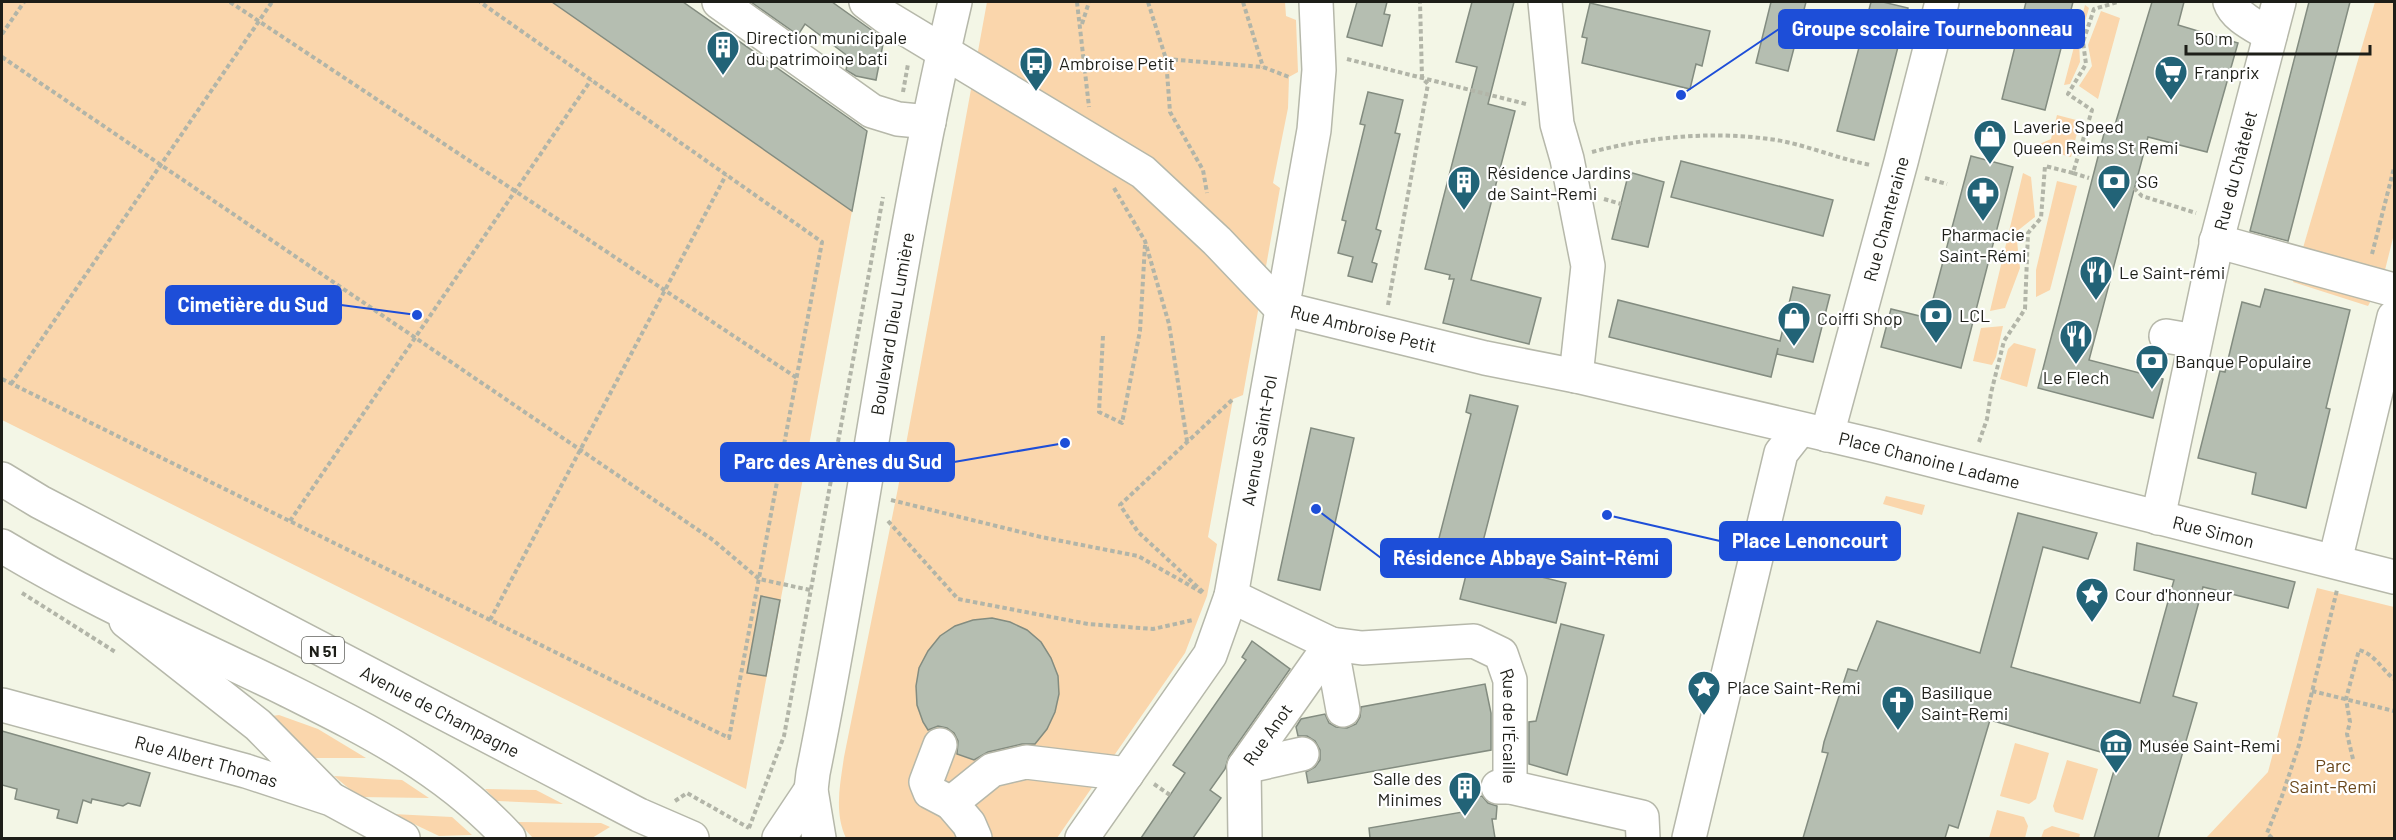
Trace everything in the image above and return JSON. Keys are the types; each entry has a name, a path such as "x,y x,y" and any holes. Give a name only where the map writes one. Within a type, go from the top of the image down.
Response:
{"street":[{"path":"719,2 872,111 913,121"},
{"name":"Rue Ambroise Petit","path":"866,2 944,53 1143,172 1217,242 1281,308 1485,358 1576,376 1814,432"},
{"name":"Boulevard Dieu Lumière","path":"811,790 864,493 913,121 944,53 955,2"},
{"name":"Avenue Saint-Pol","path":"1083,838 1210,655 1228,604 1314,130 1319,70 1316,2"},
{"path":"1545,2 1556,111 1588,266 1576,376"},
{"name":"Rue Chanteraine","path":"1814,432 1836,405 1942,2"},
{"path":"2230,2 2230,6 2242,17 2270,34"},
{"name":"Rue du Châtelet","path":"2158,518 2181,339 2278,2"},
{"path":"2213,232 2380,286"},
{"path":"2340,563 2394,317"},
{"path":"1689,838 1781,453 1814,432"},
{"name":"Place Chanoine Ladame","path":"1814,432 2033,484"},
{"name":"Avenue de Champagne","path":"2,479 40,502 639,815 692,838"},
{"name":"Rue Simon","path":"2033,484 2394,577"},
{"path":"2,546 98,599 385,740 442,777 477,806 509,838"},
{"path":"98,599 258,725 331,799"},
{"name":"Rue de l'Écaille","path":"1228,604 1331,644 1362,648 1474,641 1501,654 1510,680 1504,787 1642,817 1643,838"},
{"path":"1331,644 1343,710"},
{"name":"Rue Anot","path":"1245,838 1251,757 1331,644"},
{"name":"Rue Albert Thomas","path":"2,705 246,771 331,799 403,838"},
{"path":"940,744 926,782 930,792 951,803 969,824 975,838"},
{"path":"1251,757 1300,746"},
{"path":"951,803 992,770 1026,762 1127,774"},
{"path":"764,833 811,790"},
{"path":"811,790 819,838"}],"path":[{"path":"2,34 24,2"},
{"path":"230,2 797,378"},
{"path":"11,384 272,2"},
{"path":"2,379 729,738 822,242 480,2"},
{"path":"1077,2 1082,25 1090,112 1104,171 1145,241 1169,324 1187,441"},
{"path":"1082,25 1089,2"},
{"path":"1148,2 1166,59 1170,111 1203,170 1217,242"},
{"path":"1243,2 1263,67"},
{"path":"1383,333 1428,84 1422,78 1420,2"},
{"path":"2073,173 2092,110 2068,94 2086,64 2083,42 2094,9 2118,2"},
{"path":"913,121 914,34"},
{"path":"1318,51 1556,111"},
{"path":"2,57 713,540 759,579 810,590"},
{"path":"1166,59 1263,67 1289,77"},
{"path":"290,521 591,80"},
{"path":"1567,159 1619,145 1697,136 1770,139 1947,184"},
{"path":"1987,419 2004,340 2025,309 2028,233 2041,218 2045,166 2089,178"},
{"path":"2380,286 2394,168"},
{"path":"490,620 726,175"},
{"path":"2134,188 2142,196 2213,232"},
{"path":"764,833 784,736 883,196"},
{"path":"1103,336 1099,412 1122,423 1140,331 1145,241"},
{"path":"864,493 1041,537 1138,556 1207,596 1138,532 1120,505 1233,399"},
{"path":"864,493 958,599 1088,624 1153,629 1228,604"},
{"path":"2272,838 2267,833 2299,745 2340,563"},
{"path":"2353,759 2347,734 2350,722 2346,699 2359,650 2373,656 2382,669 2394,679"},
{"path":"2312,691 2394,711"},
{"path":"687,793 743,824"}],"green space":[{"path":"2,2 552,2 852,211 746,789 2,420"},
{"path":"987,2 1285,2 1286,16 1296,20 1298,72 1289,77 1288,108 1273,183 1280,188 1243,395 1233,399 1208,537 1217,544 1207,596 1185,653 1057,838 846,838 839,808 844,757 898,488"},
{"path":"2375,2 2394,2 2394,234 2383,278 2368,306 2293,282"},
{"path":"2085,5 2089,8 2079,42 2080,62 2070,84 2064,85"},
{"path":"2101,11 2120,18 2098,99 2079,86 2092,66 2088,45"},
{"path":"2057,115 2080,121 2071,157 2033,147 2051,139"},
{"path":"2023,173 2031,177 2035,217 2016,232 2020,268 2005,308 1990,311"},
{"path":"2057,181 2077,186 2050,290 2036,297 2036,270"},
{"path":"2003,326 1992,365 1973,361 1981,328"},
{"path":"2014,343 2036,349 2027,387 2000,379 2008,349"},
{"path":"1886,496 1925,505 1922,515 1883,504"},
{"name":"Parc Saint-Remi","path":"2317,588 2394,607 2394,838 2206,838 2268,772"},
{"path":"279,715 318,729 366,758 313,758 272,716"},
{"path":"2015,743 2049,753 2036,799 2029,804 2000,796"},
{"path":"2067,760 2098,769 2083,820 2055,812 2053,806"},
{"path":"334,776 402,780 429,798 359,797"},
{"path":"485,789 536,790 563,804 497,801"},
{"path":"1997,810 2024,817 2028,826 2025,838 1989,838"},
{"path":"393,814 452,817 472,835 439,836"},
{"path":"518,822 601,823 610,827 592,838 533,838"},
{"path":"2052,826 2080,834 2079,838 2041,838 2044,830"}],"building":[{"name":"Direction municipale du patrimoine bati","path":"552,2 683,2 867,131 852,211"},
{"path":"751,2 832,2 884,39 876,80 856,76 846,70 849,57 805,24 798,35"},
{"path":"1357,2 1387,2 1384,14 1390,15 1382,46 1347,37"},
{"name":"Résidence Jardins de Saint-Remi","path":"1472,2 1514,2 1488,104 1515,111 1471,280 1541,298 1529,344 1443,323 1454,279 1449,279 1450,275 1425,269 1477,67 1456,62"},
{"path":"1771,2 1806,2 1788,71 1756,63"},
{"path":"1871,2 1883,2 1908,8 1874,140 1837,131"},
{"path":"2026,2 2073,2 2045,110 2002,99"},
{"path":"2152,2 2184,2 2178,25 2238,43 2207,152 2148,137 2089,360 2163,379 2153,418 2038,388 2106,126 2114,128"},
{"path":"2309,2 2350,2 2288,241 2250,231"},
{"path":"1590,3 1710,31 1702,66 1696,64 1690,89 1582,63 1587,38 1582,37"},
{"path":"1368,92 1403,100 1395,133 1400,134 1376,229 1381,231 1372,262 1377,264 1372,282 1348,276 1353,257 1338,253 1346,221 1342,220 1365,125 1360,124"},
{"path":"1971,156 2013,167 1961,368 1881,347 1891,309 1928,318"},
{"path":"1681,161 1833,200 1823,236 1671,197"},
{"path":"1629,172 1664,182 1648,247 1612,239"},
{"path":"1793,287 1830,295 1813,362 1777,354 1778,348 1771,377 1609,337 1618,300 1780,341"},
{"path":"2265,289 2350,310 2326,408 2330,409 2306,508 2252,494 2256,473 2198,458 2220,371 2225,372 2242,302 2260,307"},
{"path":"1470,395 1518,406 1479,557 1496,561 1496,566 1566,583 1556,623 1460,599 1471,555 1437,546 1471,414 1466,412"},
{"path":"1311,428 1354,438 1320,590 1278,580"},
{"path":"2018,513 2097,533 2088,559 2043,547 2011,667 2140,703 2174,580 2134,570 2137,543 2295,582 2288,608 2203,587 2173,696 2197,703 2158,838 2094,838 2118,757 1990,720 1958,828 1949,825 1945,838 1803,838 1828,753 1822,752 1824,742 1848,669 1857,671 1877,621 1980,653"},
{"path":"761,596 780,600 766,676 747,673"},
{"path":"992,618 1010,622 1027,630 1041,642 1058,676 1059,694 1055,712 1047,729 1035,744 1022,744 988,752 974,760 957,754 958,741 954,733 947,728 938,726 928,730 917,705 916,686 919,668 928,651 940,636 955,626 973,620"},
{"path":"1561,624 1604,635 1567,775 1529,764 1529,722 1536,721"},
{"path":"1252,641 1290,669 1229,756 1225,769 1210,790 1221,798 1193,838 1141,838 1185,773 1173,765 1246,660 1242,657"},
{"path":"1485,684 1491,713 1491,750 1308,783 1306,772 1315,767 1320,760 1320,750 1315,741 1307,736 1298,736 1296,727 1301,719 1325,714 1329,723 1336,727 1347,728 1356,724 1360,717 1361,707"},
{"path":"2,731 150,773 140,806 128,803 123,806 92,799 91,803 83,800 77,823 57,818 59,810 15,799 17,789 2,785"},
{"name":"Salle des Minimes","path":"1482,796 1488,803 1497,806 1496,819 1492,819 1495,838 1370,838 1369,828 1469,811 1467,799"}],"place":[{"name":"Direction municipale du patrimoine bati","path":"723,76"},
{"name":"Ambroise Petit","path":"1036,92"},
{"name":"Groupe scolaire Tournebonneau","path":"1681,95"},
{"name":"Franprix","path":"2171,101"},
{"name":"Laverie Speed Queen Reims St Remi","path":"1990,165"},
{"name":"SG","path":"2114,210"},
{"name":"Résidence Jardins de Saint-Remi","path":"1464,211"},
{"name":"Pharmacie Saint-Rémi","path":"1983,222"},
{"name":"Le Saint-rémi","path":"2096,301"},
{"name":"Cimetière du Sud","path":"417,315"},
{"name":"LCL","path":"1936,344"},
{"name":"Coiffi Shop","path":"1794,347"},
{"name":"Le Flech","path":"2076,365"},
{"name":"Banque Populaire","path":"2152,390"},
{"name":"Parc des Arènes du Sud","path":"1065,443"},
{"name":"Résidence Abbaye Saint-Rémi","path":"1316,509"},
{"name":"Place Lenoncourt","path":"1607,515"},
{"name":"Cour d'honneur","path":"2092,623"},
{"name":"Place Saint-Remi","path":"1704,716"},
{"name":"Basilique Saint-Remi","path":"1898,731"},
{"name":"Musée Saint-Remi","path":"2116,774"},
{"name":"Salle des Minimes","path":"1465,817"}]}
